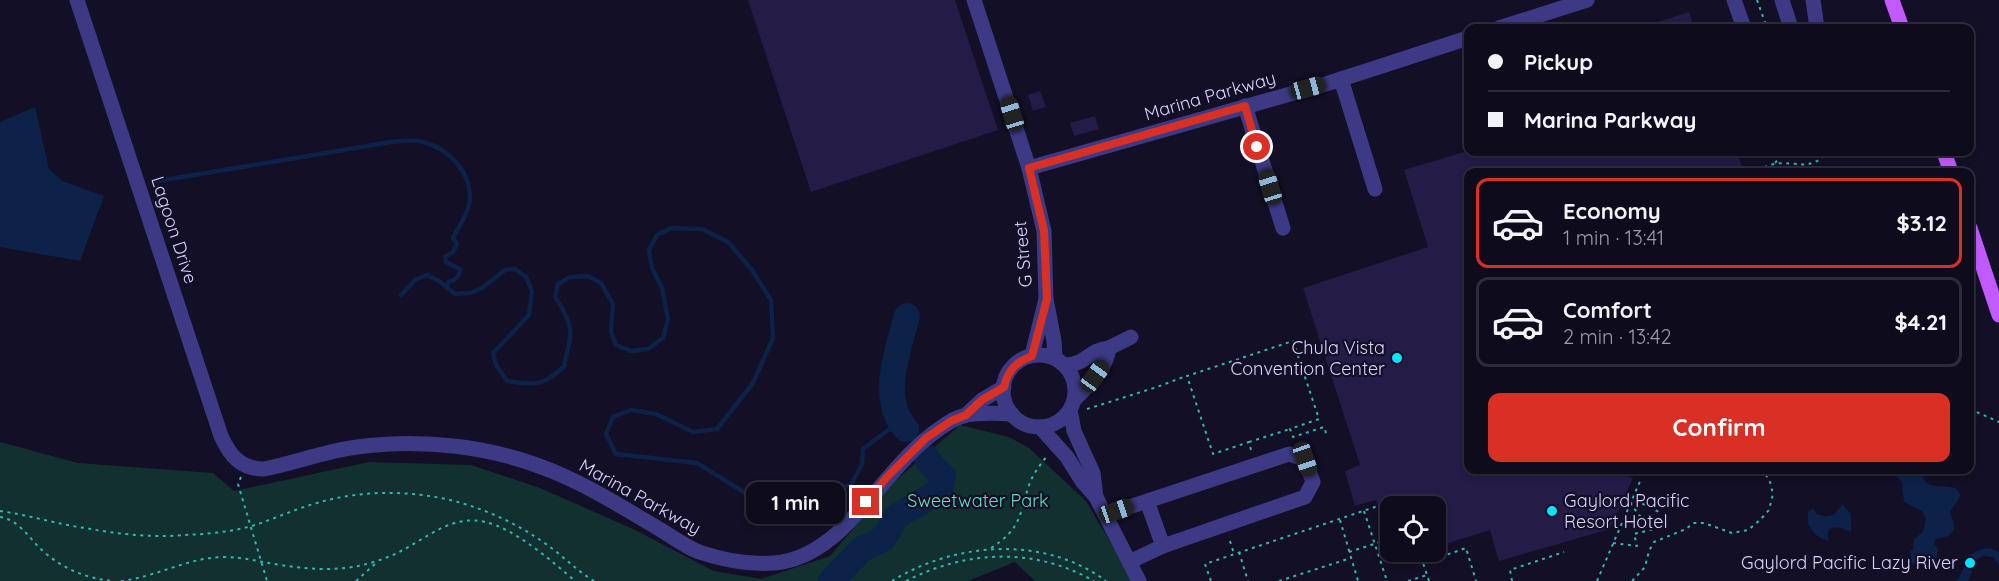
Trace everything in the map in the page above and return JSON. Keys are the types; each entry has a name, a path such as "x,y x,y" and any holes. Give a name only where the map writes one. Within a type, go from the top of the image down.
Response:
{"main road":[{"path":"1892,0 1901,24"},
{"path":"1974,240 1999,315"}],"street":[{"name":"Lagoon Drive","path":"77,0 221,436 227,451 245,466"},
{"name":"G Street","path":"974,0 1029,168 1044,231 1047,299 1060,362"},
{"path":"1512,24 1587,0"},
{"path":"1734,0 1742,24"},
{"path":"1782,0 1790,24"},
{"path":"1813,0 1816,24"},
{"name":"Marina Parkway","path":"1029,168 1341,79 1464,39"},
{"path":"1341,79 1375,189"},
{"path":"1245,106 1282,228"},
{"name":"G Street","path":"1032,356 1047,299"},
{"path":"1109,348 1108,359 1085,389 1076,406 1062,419 1052,425 1040,427 1028,425 1012,414 1005,401 1004,387 1006,377 1021,360 1044,355 1060,362 1077,365 1097,349 1109,348 1131,337"},
{"path":"1060,362 1072,375 1075,386 1074,431 1093,473 1096,497"},
{"name":"Marina Parkway","path":"966,415 982,400 1004,387"},
{"name":"Marina Parkway","path":"245,466 264,469 332,452 379,445 434,445 487,451 519,459 591,488 697,551 736,563 776,563 812,554 842,531 888,476 926,438 951,421 966,415 1012,414"},
{"path":"1040,427 1096,497 1139,581"},
{"path":"1105,515 1289,454 1305,459 1313,482 1305,497 1163,546 1129,562"},
{"path":"1147,501 1163,546"}],"path":[{"path":"1757,0 1766,24"},
{"path":"1774,164 1781,156"},
{"path":"1762,168 1774,164 1803,166 1824,156"},
{"path":"1076,406 1157,387 1187,376 1293,340 1319,420 1213,454 1187,376"},
{"path":"1974,411 1999,422"},
{"path":"1290,429 1293,437 1324,428 1327,436"},
{"path":"1249,442 1251,452"},
{"path":"988,550 1005,539 1021,517 1029,484 1037,468 1050,452"},
{"path":"245,466 238,484 267,581"},
{"path":"1632,581 1645,567 1654,542 1686,529 1693,523 1704,523 1732,533 1748,530 1769,510 1773,494 1770,482 1765,474"},
{"path":"1597,581 1641,479"},
{"path":"0,511 83,528 139,535 183,536 252,526 317,503 355,495 381,493 426,496 474,507 518,527 555,551 573,568 594,581"},
{"path":"1631,502 1643,504 1661,513"},
{"path":"1614,543 1637,546 1634,534 1654,529 1639,515 1631,502"},
{"path":"1211,581 1205,564 1378,506"},
{"path":"1364,511 1387,581"},
{"path":"0,517 8,518 42,551 74,571 87,577 114,581"},
{"path":"1340,519 1358,581"},
{"path":"121,581 149,576 188,562 220,557 261,560 278,565 333,569 358,566 401,551 437,530 457,523 485,522 527,542 575,581"},
{"path":"1230,541 1234,554"},
{"path":"1349,552 1380,543"},
{"path":"892,581 903,574 957,554 1012,548 1058,557 1093,571 1106,581"},
{"path":"1429,581 1423,563 1466,548 1476,581"},
{"path":"1239,552 1248,581"},
{"path":"1512,581 1510,570 1564,552"},
{"path":"906,581 958,561 996,556 1019,556 1052,563 1083,574 1094,581"},
{"path":"1279,581 1351,558"},
{"path":"356,581 379,560"},
{"path":"1408,581 1427,575"}],"green space":[{"name":"Sweetwater Park","path":"960,425 1009,437 1029,448 1086,501 1134,581 1035,581 1015,562 968,581 0,581 0,442 78,463 213,473 234,491 369,462 471,465 540,488 633,529 714,571 761,579 830,556 889,486"}],"water":[{"path":"35,107 49,169 62,181 104,196 80,261 0,247 0,122"},
{"path":"1896,474 1922,474 1926,482 1934,486 1956,488 1960,494 1950,512 1954,530 1949,536 1936,539 1934,544 1938,549 1935,566 1912,564 1910,551 1913,550 1914,539 1923,532 1926,519 1922,511 1904,502 1902,483"},
{"path":"1842,504 1851,514 1851,532 1831,528 1828,531 1829,541 1815,534 1808,524 1808,512 1813,508 1817,514 1829,516 1835,513"},
{"name":"Gaylord Pacific Lazy River","path":"1990,548 1999,552 1999,565 1993,557 1983,556 1977,559 1968,581 1956,581 1972,554"}],"building":[{"path":"748,0 955,0 998,130 811,192"},
{"path":"1689,12 1693,24 1651,24"},
{"path":"1040,91 1046,107 1033,111 1028,95"},
{"path":"1095,116 1099,129 1074,136 1070,123"},
{"name":"Chula Vista Convention Center","path":"1464,152 1464,156 1738,156 1743,168 1464,168 1464,474 1622,474 1633,478 1610,529 1499,561 1490,530 1446,544 1446,496 1380,496 1380,511 1376,500 1355,506 1345,471 1360,465 1303,288 1428,247 1404,170"}],"waterway":[{"path":"152,182 391,142 407,140 432,145 455,161 466,177 470,195 467,212 453,238 457,244 453,252 445,257 446,262 460,269 459,274 446,286"},
{"path":"401,295 415,280 427,275 455,294 470,293 482,288 505,270 515,269 526,277 532,291 529,315 493,353 496,365 507,381 538,383 564,367 569,345 568,322 555,297 558,284 570,277 588,276 601,283 613,304 611,331 616,345 631,351 648,349 663,338 668,319 662,288 652,268 649,250 657,235 672,228 702,229 728,242 752,270 771,300 773,338 753,383 717,429 693,432 656,414 631,410 613,417 606,434 616,454 697,463 779,514 798,513 813,507 822,493 851,485 862,464 863,449 899,422"},
{"path":"906,429 898,417 892,389 896,359 907,316"},
{"path":"831,581 862,549 883,539 897,516 940,491 943,476 926,457"}],"place":[{"name":"Chula Vista Convention Center","path":"1397,358"},
{"name":"Gaylord Pacific Resort Hotel","path":"1552,511"},
{"name":"Gaylord Pacific Lazy River","path":"1970,563"}],"route":[{"path":"866,502 926,438 951,421 966,415 982,400 1004,387 1006,377 1012,368 1021,360 1032,356 1047,299 1044,231 1029,168 1245,106 1257,147"}]}
